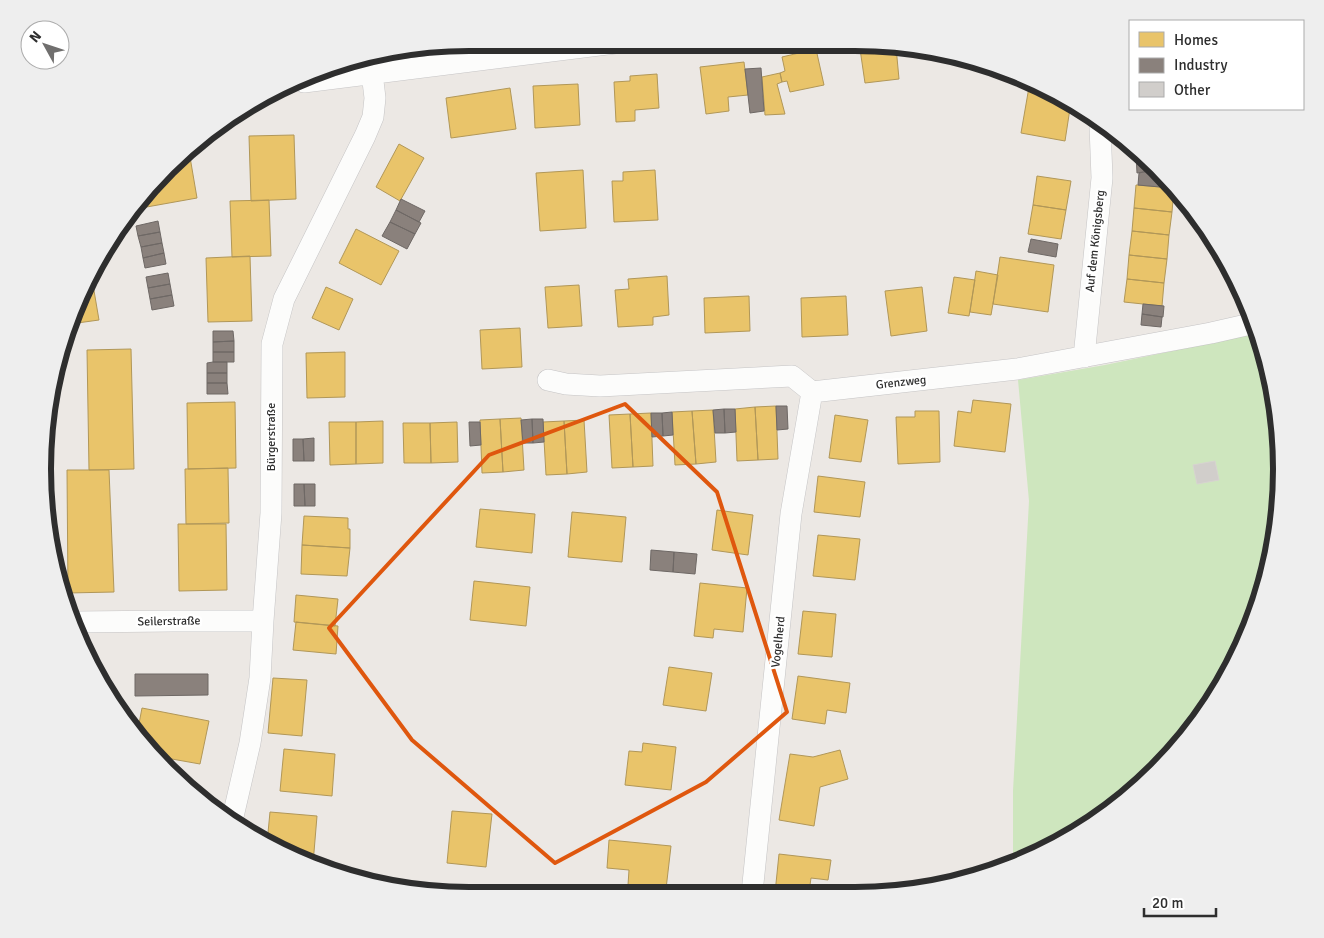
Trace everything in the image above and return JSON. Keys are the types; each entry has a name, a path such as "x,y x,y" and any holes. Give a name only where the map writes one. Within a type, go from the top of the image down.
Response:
{"street":[{"path":"316,80 544,51"},
{"name":"Bürgerstraße","path":"234,814 250,743 260,678 271,513 272,344 284,299 374,117 375,98 372,73"},
{"name":"Auf dem Königsberg","path":"1084,357 1102,178 1100,132"},
{"name":"Grenzweg","path":"812,392 1017,369 1247,326"},
{"path":"548,380 566,384 600,386 792,376 812,392"},
{"name":"Vogelherd","path":"753,887 791,514 812,392"},
{"name":"Seilerstraße","path":"80,622 263,621"}],"highlighted area":[{"path":"625,404 717,492 787,712 706,782 555,863 412,740 329,628 489,455"}],"green space":[{"path":"1251,335 1265,388 1272,442 1272,496 1265,550 1251,603 1230,654 1202,701 1169,744 1130,783 1087,816 1040,844 1013,856 1013,791 1029,501 1018,380 1105,365"}],"building: Homes":[{"path":"808,51 816,51 824,85 790,92 787,81 782,82 780,73 785,71 782,57"},
{"path":"860,51 897,54 899,79 865,83"},
{"path":"744,62 748,95 728,97 729,111 706,114 700,67"},
{"path":"780,73 782,82 777,84 785,114 765,115 762,77"},
{"path":"657,74 659,108 635,110 635,121 616,122 614,82 630,81 630,76"},
{"path":"578,84 580,125 535,128 533,86"},
{"path":"510,88 516,129 451,138 446,98"},
{"path":"1029,89 1070,111 1065,141 1021,133"},
{"path":"294,135 296,199 251,201 249,136"},
{"path":"399,144 424,158 400,201 376,187"},
{"path":"190,159 197,198 144,207"},
{"path":"583,170 586,228 540,231 536,173"},
{"path":"655,170 658,220 614,222 612,181 623,181 623,172"},
{"path":"1037,176 1071,181 1066,210 1033,205"},
{"path":"1136,185 1162,187 1173,199 1172,212 1134,208"},
{"path":"269,200 271,256 232,257 230,201"},
{"path":"1033,205 1066,210 1061,239 1028,234"},
{"path":"1134,208 1172,212 1169,235 1132,231"},
{"path":"356,229 399,251 381,285 339,263"},
{"path":"1132,231 1169,235 1167,259 1129,255"},
{"path":"1129,255 1167,259 1164,283 1127,279"},
{"path":"250,256 252,321 208,322 206,258"},
{"path":"1000,257 1054,265 1048,312 993,304"},
{"path":"976,271 998,275 991,315 970,312"},
{"path":"667,276 669,315 653,317 653,325 618,327 615,290 629,289 628,279"},
{"path":"954,277 975,280 969,316 948,313"},
{"path":"1127,279 1164,283 1162,306 1124,302"},
{"path":"579,285 582,326 548,328 545,287"},
{"path":"93,286 99,320 78,323"},
{"path":"326,287 353,299 339,330 312,318"},
{"path":"922,287 927,331 891,336 885,291"},
{"path":"749,296 750,331 705,333 704,298"},
{"path":"846,296 848,335 802,337 801,298"},
{"path":"520,328 522,367 482,369 480,330"},
{"path":"131,349 134,469 89,470 87,350"},
{"path":"345,352 345,397 307,398 306,353"},
{"path":"973,400 1011,404 1005,452 954,446 958,411 971,413"},
{"path":"235,402 236,468 188,469 187,403"},
{"path":"776,406 778,459 758,460 755,407"},
{"path":"755,407 758,460 737,461 735,409"},
{"path":"713,410 716,462 696,464 692,411"},
{"path":"692,411 696,464 675,465 672,412"},
{"path":"915,411 939,411 940,462 898,464 896,417 915,417"},
{"path":"651,413 653,466 633,467 630,414"},
{"path":"630,414 633,467 612,468 609,415"},
{"path":"835,415 868,420 861,462 829,458"},
{"path":"521,418 524,470 503,472 500,419"},
{"path":"500,419 503,472 482,473 480,420"},
{"path":"584,420 587,472 567,474 564,421"},
{"path":"383,421 383,463 356,464 356,422"},
{"path":"564,421 567,474 546,475 543,422"},
{"path":"329,422 356,422 356,464 330,465"},
{"path":"457,422 458,462 431,463 430,423"},
{"path":"403,423 430,423 431,463 404,463"},
{"path":"228,468 229,523 186,524 185,469"},
{"path":"67,470 109,470 114,592 70,593 68,587"},
{"path":"818,476 865,482 860,517 814,512"},
{"path":"480,509 535,514 532,553 476,547"},
{"path":"717,510 753,515 748,555 712,550"},
{"path":"572,512 626,517 622,562 568,557"},
{"path":"304,516 348,518 350,548 302,545"},
{"path":"178,524 226,524 227,590 179,591"},
{"path":"818,535 860,539 855,580 813,576"},
{"path":"302,545 350,548 347,576 301,574"},
{"path":"474,581 530,587 526,626 470,620"},
{"path":"700,583 747,588 743,632 714,629 713,638 694,636"},
{"path":"296,595 338,599 335,626 294,622"},
{"path":"803,611 836,614 832,657 798,654"},
{"path":"296,622 338,626 336,654 293,650"},
{"path":"669,667 712,673 706,711 663,705"},
{"path":"798,676 850,683 846,713 827,710 825,724 792,719"},
{"path":"273,678 307,680 302,736 268,733"},
{"path":"142,708 209,721 200,764 169,758 139,724"},
{"path":"643,743 676,747 671,790 625,785 629,751 642,752"},
{"path":"284,749 335,754 332,796 280,791"},
{"path":"840,750 848,779 820,787 814,826 779,820 790,754 813,757"},
{"path":"452,811 492,814 486,867 447,863"},
{"path":"270,812 317,816 314,857 268,835"},
{"path":"609,840 671,846 666,887 628,885 629,870 607,868"},
{"path":"779,854 831,860 828,880 811,878 810,887 776,887"}],"building: Industry":[{"path":"761,68 764,111 750,113 745,69"},
{"path":"1136,161 1147,171 1137,173"},
{"path":"1147,171 1160,185 1160,187 1138,185 1139,173"},
{"path":"401,199 425,211 419,222 396,210"},
{"path":"396,210 421,223 415,234 390,222"},
{"path":"158,221 160,232 138,236 136,226"},
{"path":"390,222 415,234 407,249 382,236"},
{"path":"160,232 162,243 141,247 138,236"},
{"path":"1031,239 1058,244 1056,257 1028,252"},
{"path":"162,243 164,253 143,258 141,247"},
{"path":"164,253 166,264 145,268 143,258"},
{"path":"168,273 170,284 148,288 146,277"},
{"path":"170,284 172,295 150,299 148,288"},
{"path":"172,295 174,306 152,310 150,299"},
{"path":"1143,304 1164,306 1163,317 1142,314"},
{"path":"1142,314 1162,317 1161,327 1141,325"},
{"path":"213,331 233,331 234,341 213,342"},
{"path":"234,341 234,352 213,352 213,342"},
{"path":"213,352 234,352 234,362 213,362"},
{"path":"227,362 227,373 207,373 207,363"},
{"path":"207,373 227,373 227,383 207,383"},
{"path":"207,383 227,383 228,394 207,394"},
{"path":"776,406 787,406 788,429 777,430"},
{"path":"724,409 735,409 736,432 725,433"},
{"path":"724,409 725,433 715,433 713,410"},
{"path":"672,412 673,435 663,436 662,413"},
{"path":"651,413 662,413 663,436 652,437"},
{"path":"532,419 543,419 544,442 533,443"},
{"path":"532,419 533,443 523,443 521,420"},
{"path":"469,422 480,422 481,445 470,446"},
{"path":"314,438 314,461 304,461 303,439"},
{"path":"293,439 303,439 304,461 293,461"},
{"path":"294,484 304,484 305,506 294,506"},
{"path":"304,484 315,484 315,506 305,506"},
{"path":"651,550 674,552 673,572 650,570"},
{"path":"674,552 697,554 695,574 673,572"},
{"path":"135,674 208,674 208,695 135,696"}],"building: Other":[{"path":"1215,461 1219,480 1197,484 1193,465"}]}
